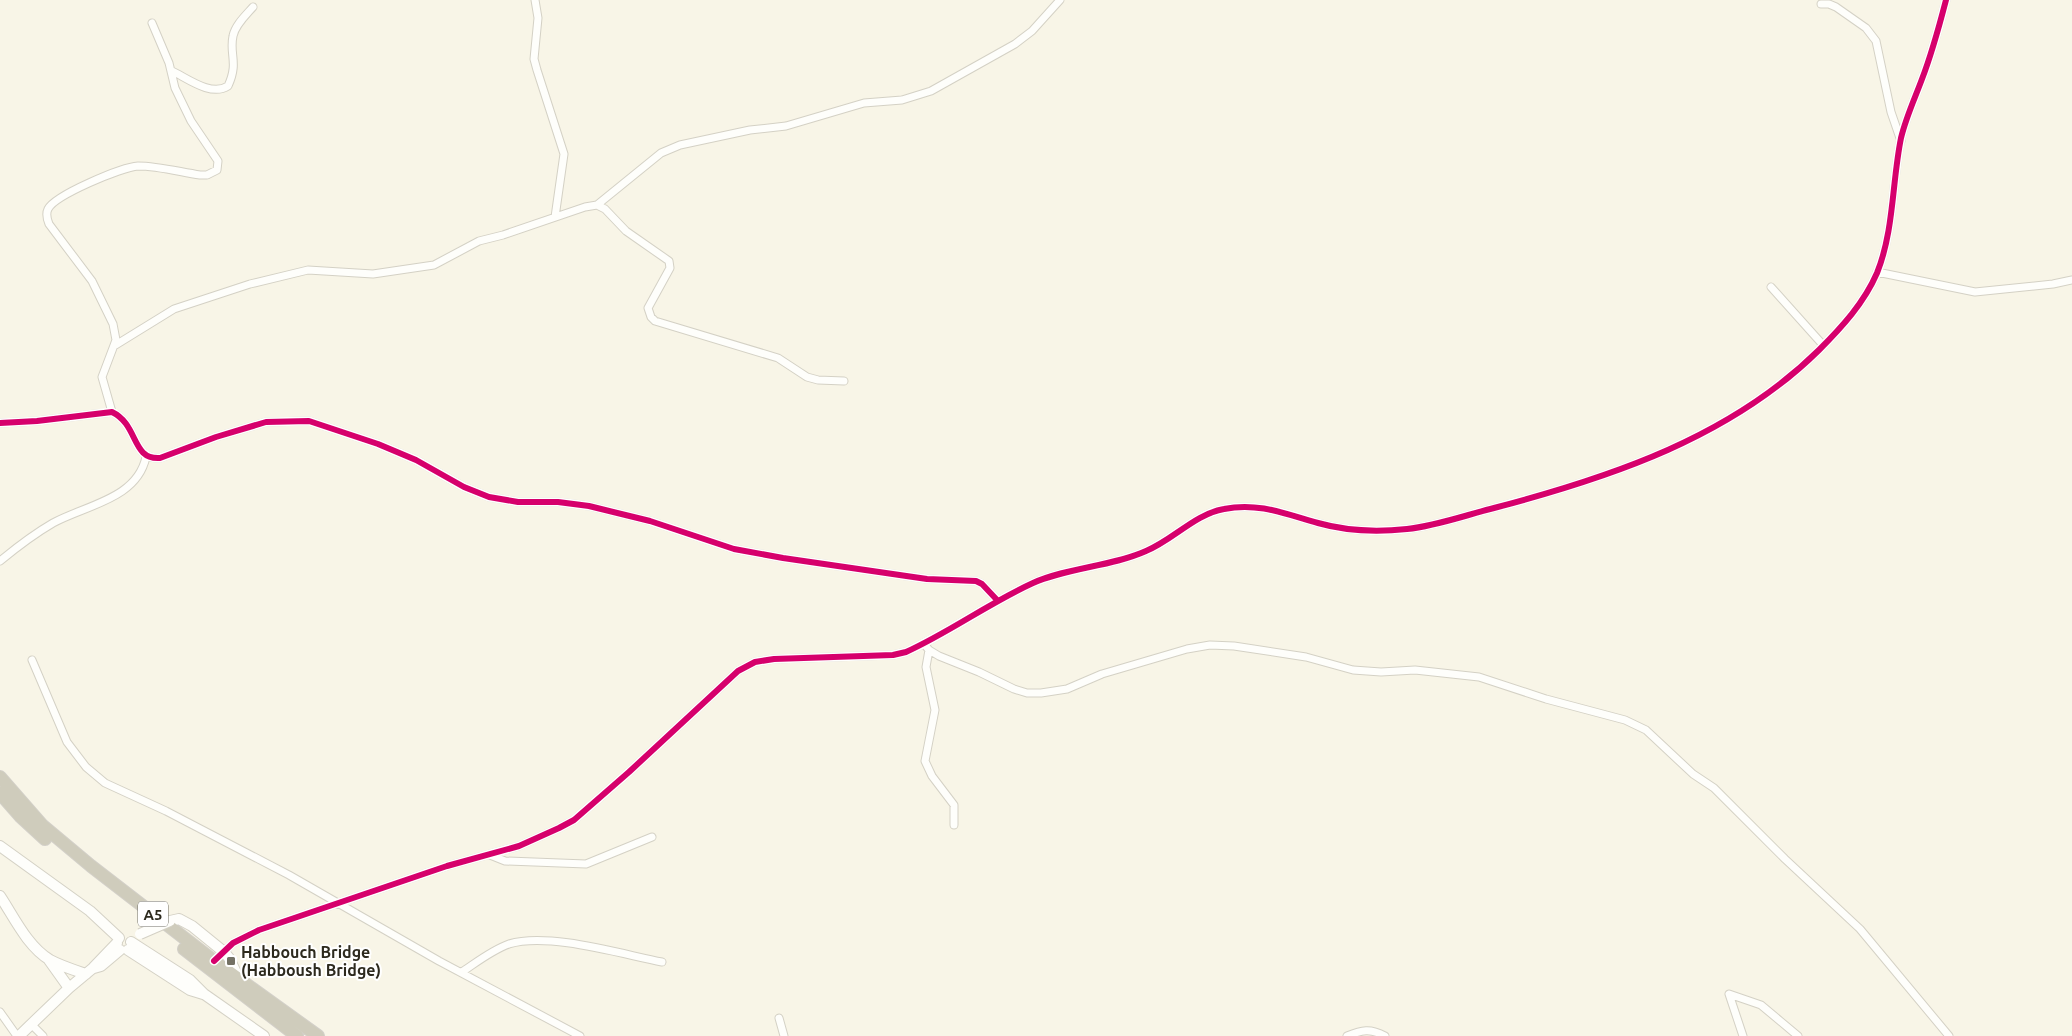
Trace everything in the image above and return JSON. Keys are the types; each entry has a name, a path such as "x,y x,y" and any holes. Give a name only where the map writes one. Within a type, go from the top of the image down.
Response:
{"highway":[{"name":"A5","path":"0,777 42,825 214,961 318,1036"},
{"name":"A5","path":"0,793 42,837 297,1036"}],"main road":[{"path":"0,846 90,911 124,944 190,980 204,994 264,1036"},
{"path":"0,896 26,936 49,960 69,988"},
{"path":"18,1036 69,988 90,971 101,966 124,944 140,934 170,921 179,919 224,952 229,958 239,980"},
{"path":"49,960 90,971"}],"street":[{"path":"535,0 538,18 534,58 536,70 564,154 555,217"},
{"path":"114,346 174,309 250,284 308,270 373,274 434,264 479,241 504,235 596,205 661,153 680,145 750,130 786,126 864,103 902,100 931,91 1015,44 1032,30 1060,0"},
{"path":"214,961 233,943 259,930 447,866 490,855 537,839 574,820 629,772 730,677 749,664 774,659 893,654 926,647 998,601 1050,576 1133,556 1149,550 1177,535 1203,516 1223,509 1268,508 1284,511 1319,523 1344,528 1395,530 1412,528 1544,495 1655,457 1701,436 1784,381 1823,345 1861,302 1877,272 1889,221 1901,141 1936,40 1946,0"},
{"path":"1821,4 1829,4 1836,7 1866,28 1876,41 1891,112 1901,141"},
{"path":"172,71 206,88 220,90 228,86 234,70 232,44 235,31 254,7"},
{"path":"0,561 53,524 103,502 130,486 141,473 146,457 125,422 112,412 102,377 114,346 116,333 101,296 52,229 47,214 48,208 57,200 120,169 140,166 200,176 217,170 218,161 191,121 175,88 172,71 152,23"},
{"path":"596,205 605,209 626,231 669,261 668,273 648,308 655,321 778,358 807,377 818,380 844,381"},
{"path":"1877,272 1975,292 2053,284 2072,280"},
{"path":"1771,287 1823,345"},
{"path":"0,423 37,422 112,412"},
{"path":"146,457 160,458 216,436 266,422 309,421 378,444 416,460 464,487 489,497 518,502 558,502 589,506 650,521 734,549 783,558 927,580 976,581 982,584 998,601"},
{"path":"926,647 1014,689 1027,693 1067,689 1102,674 1187,650 1210,645 1234,646 1306,657 1353,670 1381,672 1415,670 1479,677 1546,699 1631,722 1646,730 1693,774 1714,788 1785,859 1860,929 1949,1036"},
{"path":"926,647 926,668 935,710 925,761 932,776 952,800 955,810 954,825"},
{"path":"32,660 68,742 86,767 104,783 166,811 580,1036"},
{"path":"490,855 505,861 586,864 652,837"},
{"path":"462,972 500,948 529,941 561,942 662,962"},
{"path":"1743,1036 1729,994 1761,1005 1798,1036"},
{"path":"0,1012 18,1036"},
{"path":"779,1018 784,1036"},
{"path":"31,1024 43,1036"},
{"path":"1347,1036 1364,1029 1377,1031 1385,1036"}],"cycle path":[{"path":"214,961 233,943 259,930 447,866 519,846 574,820 738,671 755,662 774,659 893,655 906,652 1033,583 1146,551 1203,516 1224,509 1236,507 1260,508 1329,526 1351,529 1385,530 1418,528 1538,496 1582,482 1668,450 1709,430 1748,407 1785,380 1819,350 1852,314 1872,284 1883,257 1887,240 1901,138 1929,59 1946,0"},
{"path":"0,423 37,421 112,412 127,425 139,448 144,453 151,457 160,458 216,437 266,422 309,421 378,444 416,460 464,487 489,497 518,502 558,502 589,506 650,521 734,549 783,558 927,579 976,581 982,584 998,601"}],"place":[{"name":"Habbouch Bridge (Habboush Bridge)","path":"231,961"}]}
